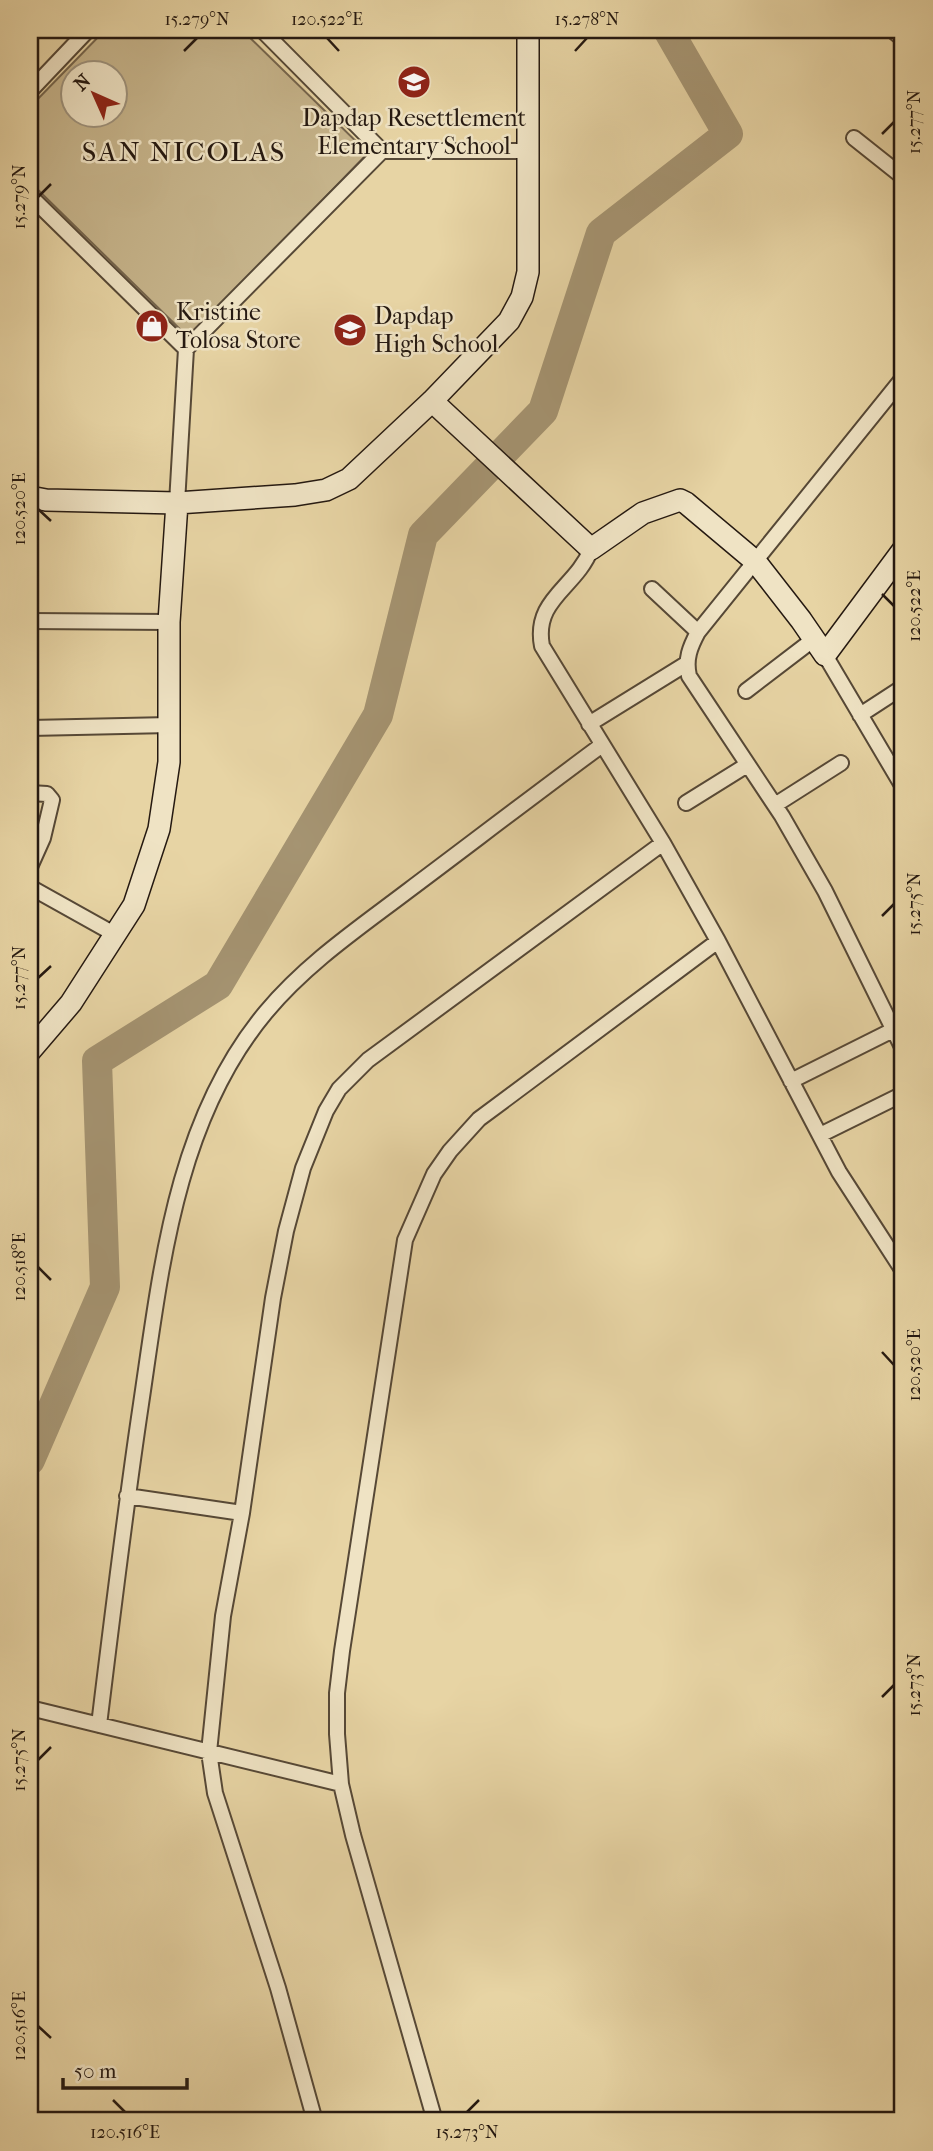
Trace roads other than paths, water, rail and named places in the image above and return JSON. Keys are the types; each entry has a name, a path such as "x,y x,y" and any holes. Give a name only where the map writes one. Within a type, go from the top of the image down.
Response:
{"street":[{"path":"30,91 88,30"},
{"path":"262,30 382,150 528,151"},
{"path":"30,496 47,500 177,503 295,495 326,490 349,479 432,401 509,321 522,297 528,272 528,30"},
{"path":"892,30 903,38"},
{"path":"854,138 903,177"},
{"path":"30,1051 71,1003 134,905 159,829 169,762 169,622 186,349 382,150"},
{"path":"30,197 186,349"},
{"path":"903,378 698,632 686,664 689,676 775,805 825,891 903,1049"},
{"path":"432,401 591,549"},
{"path":"901,1262 839,1172 718,941 663,843 542,646 539,631 543,618 552,601 582,568 591,549 643,513 680,500 755,561 820,647 903,787"},
{"path":"746,691 820,647 896,559"},
{"path":"652,589 698,632"},
{"path":"30,621 169,622"},
{"path":"589,724 686,664"},
{"path":"860,715 903,687"},
{"path":"30,728 170,725"},
{"path":"99,1726 127,1496 160,1273 193,1143 215,1093 264,1014 309,965 602,745"},
{"path":"775,805 841,763"},
{"path":"686,803 747,765"},
{"path":"30,793 47,794 52,800 43,838 30,867"},
{"path":"315,2121 274,1975 215,1793 209,1752 223,1616 242,1513 273,1298 286,1231 303,1168 326,1111 339,1090 369,1060 663,843"},
{"path":"30,887 116,935"},
{"path":"435,2121 353,1835 341,1784 337,1734 337,1693 342,1651 405,1240 434,1174 450,1151 480,1119 718,941"},
{"path":"791,1081 893,1030"},
{"path":"820,1135 903,1094"},
{"path":"127,1496 242,1513"},
{"path":"30,1708 341,1784"}],"waterway":[{"path":"30,1460 105,1287 97,1061 218,985 378,715 423,535 543,411 601,233 728,134 668,30"}],"place":[{"name":"Dapdap Resettlement Elementary School","path":"414,82"},
{"name":"Kristine Tolosa Store","path":"152,326"},
{"name":"Dapdap High School","path":"350,330"}],"district":[{"name":"SAN NICOLAS","path":"184,151"}]}
